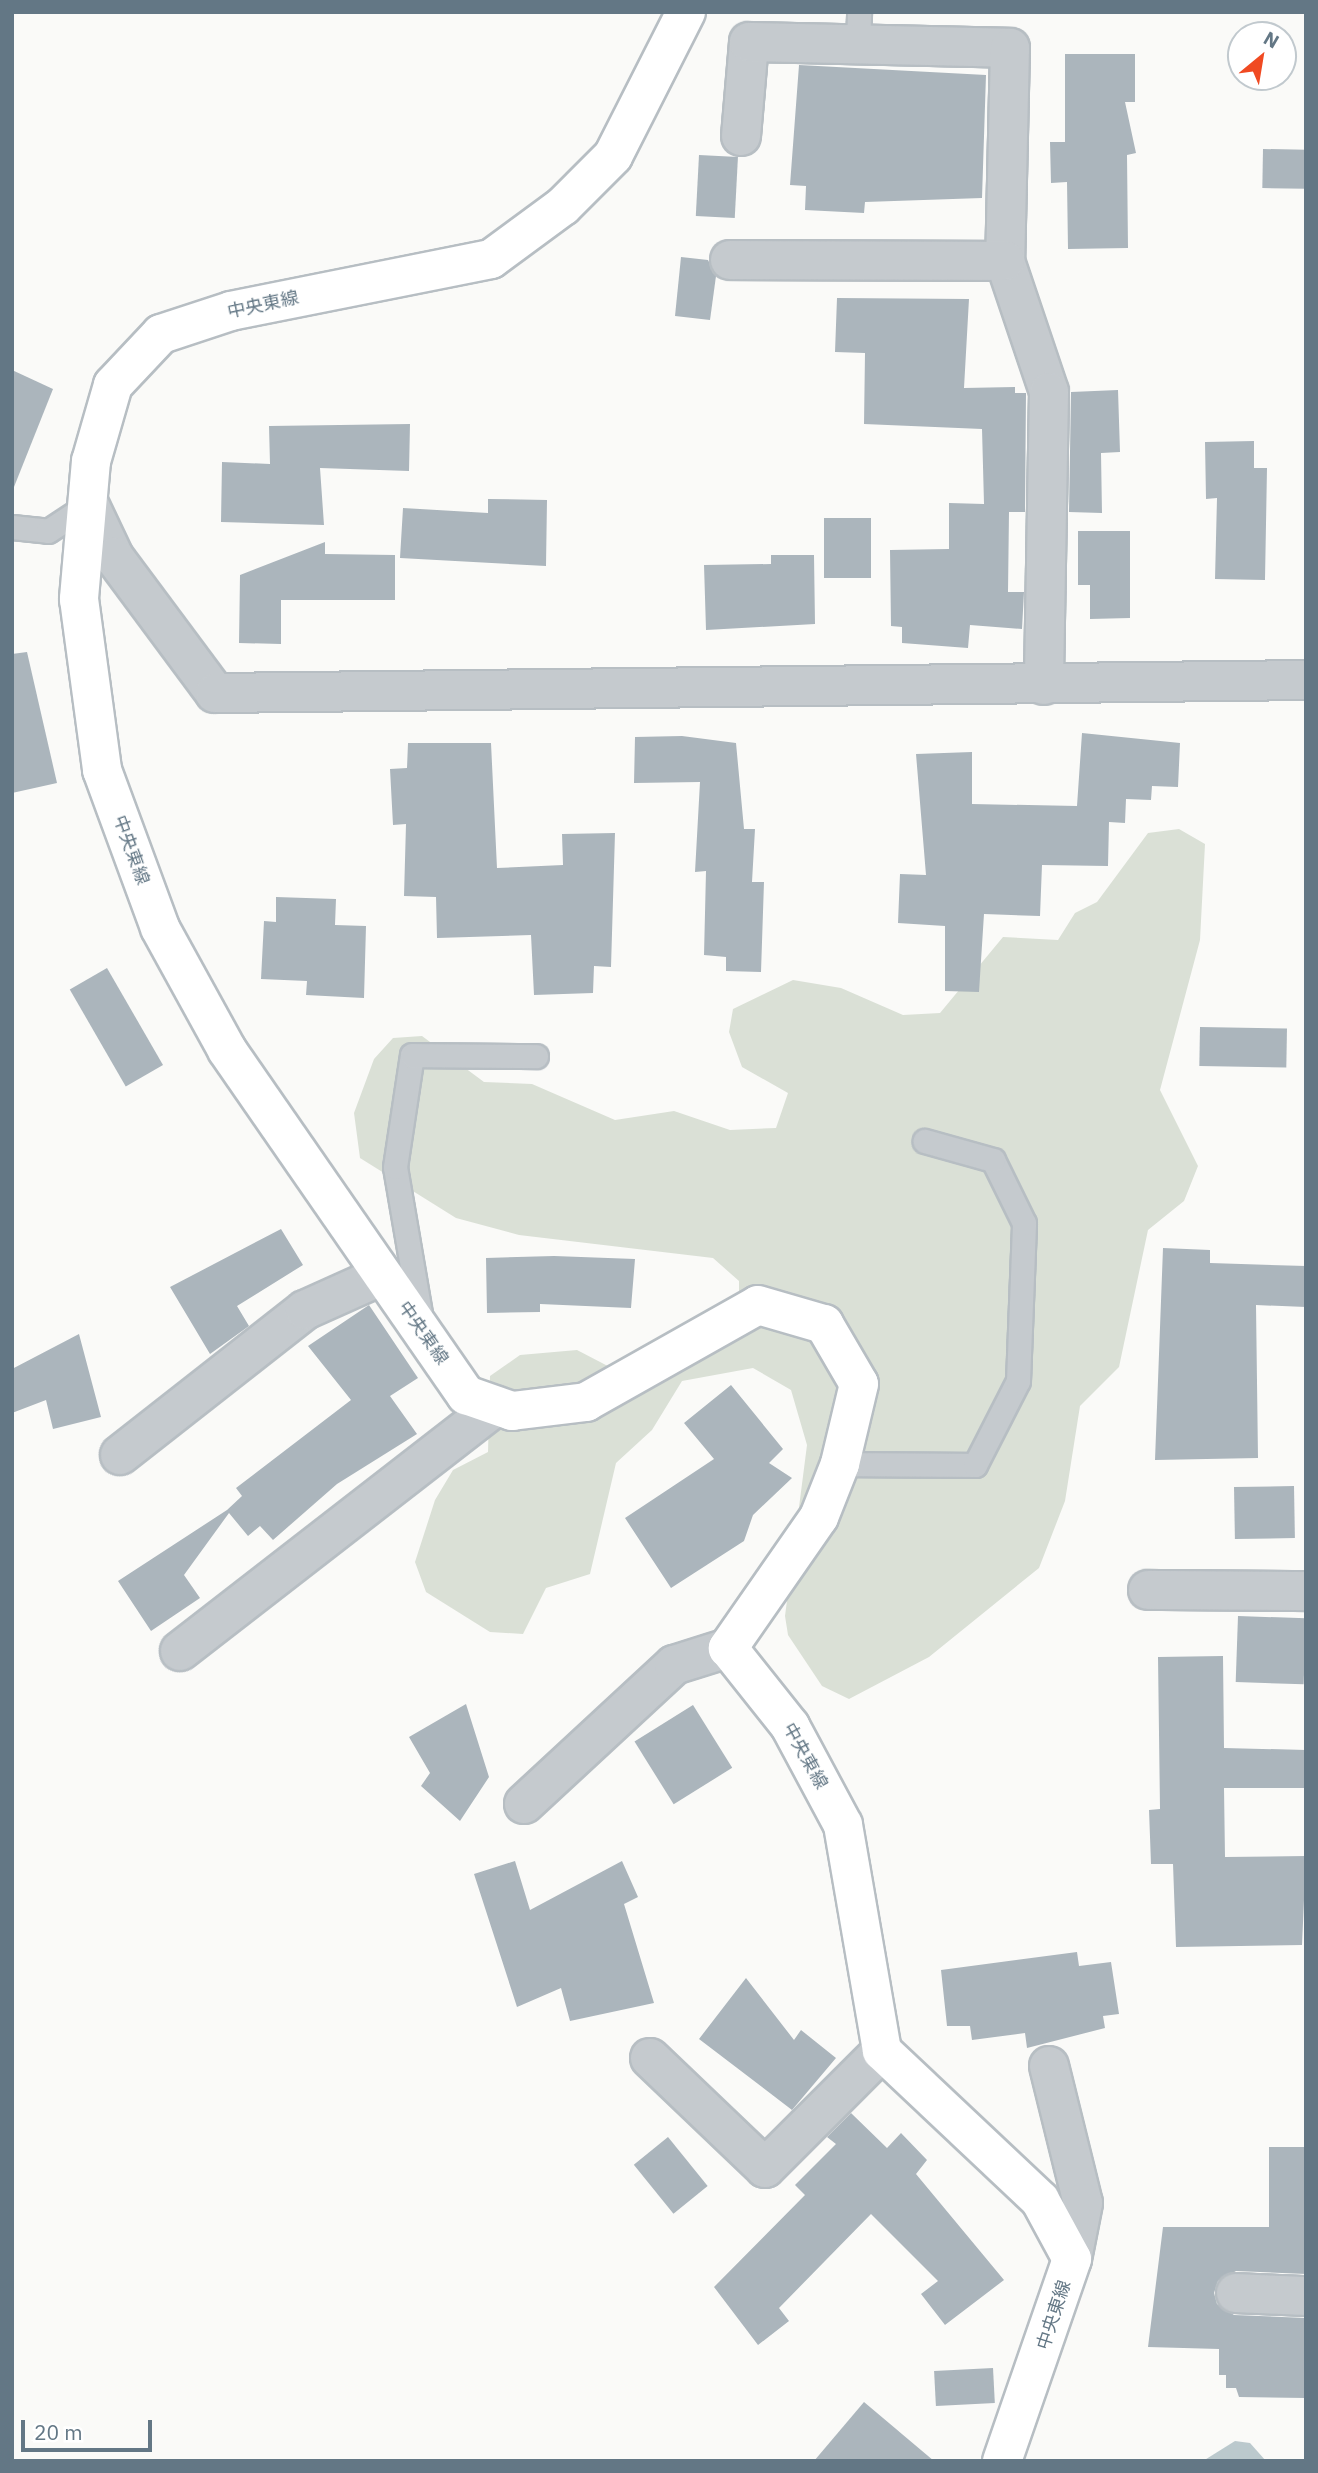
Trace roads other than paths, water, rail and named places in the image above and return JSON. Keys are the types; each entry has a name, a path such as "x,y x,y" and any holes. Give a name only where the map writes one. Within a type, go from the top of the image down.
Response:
{"main road":[{"name":"中央東線","path":"685,12 613,156 563,206 491,259 230,311 161,334 113,385 91,461 79,599 102,770 160,928 227,1050 466,1395 512,1411 586,1402 758,1305 824,1324 859,1384 841,1464 819,1517 728,1648 790,1726 843,1825 882,2051 1040,2200 1072,2259 1002,2461"}],"street":[{"path":"741,136 749,41 859,28 1010,48 1005,261 1049,392 1044,685"},
{"path":"730,260 1005,261"},
{"path":"89,504 114,557 215,693 1306,680"},
{"path":"120,1455 305,1310 383,1275"},
{"path":"180,1651 496,1406"},
{"path":"1148,1590 1306,1591"},
{"path":"524,1804 674,1665 728,1648"},
{"path":"650,2057 765,2168 882,2051"},
{"path":"1049,2066 1083,2203 1072,2259"},
{"path":"1236,2293 1306,2295"}],"lane":[{"path":"12,527 48,531 89,504"},
{"path":"424,1334 395,1167 412,1055 537,1056"},
{"path":"841,1464 975,1465 1018,1381 1024,1223 993,1160 925,1142"}]}
